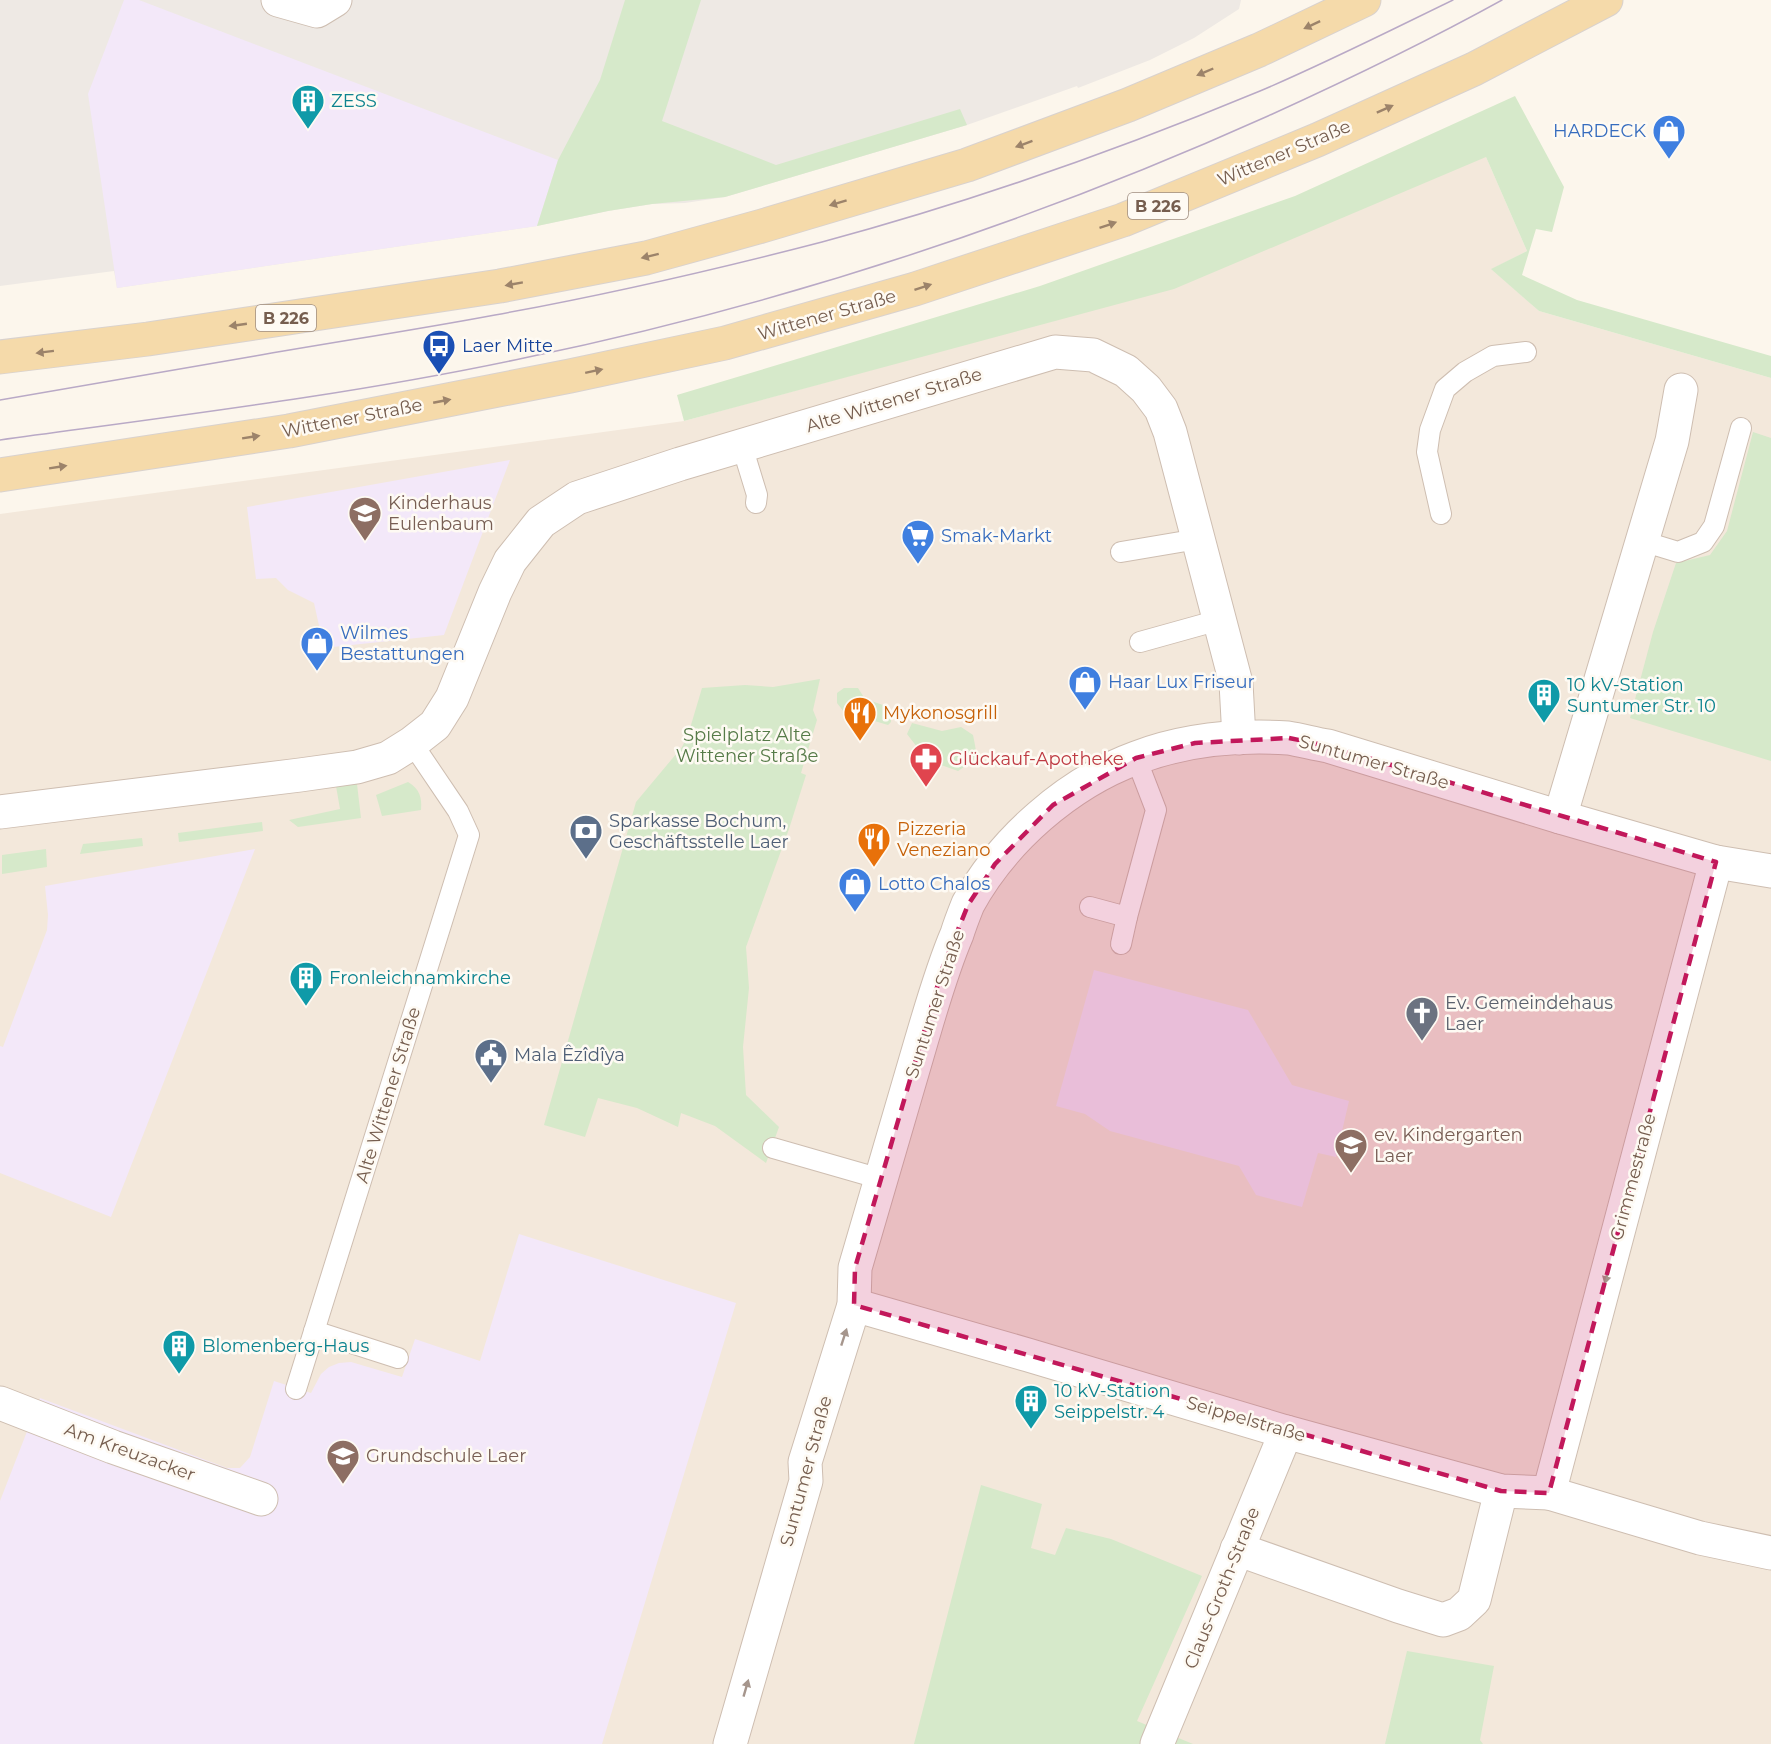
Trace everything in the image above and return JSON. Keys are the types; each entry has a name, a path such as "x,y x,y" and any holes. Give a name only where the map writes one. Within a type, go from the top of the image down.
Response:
{"main road":[{"name":"B 226","path":"0,357 148,339 500,286 646,258 967,165 1128,105 1259,50 1364,0"},
{"name":"Wittener Straße","path":"0,475 289,431 570,376 726,343 915,290 1123,220 1317,140 1474,69 1606,0"}],"street":[{"path":"278,0 317,11 335,0"},
{"name":"Alte Wittener Straße","path":"0,812 300,775 357,766 388,758 435,725 452,699 495,591 510,561 541,522 577,498 1055,352 1093,355 1126,370 1146,389 1161,409 1170,432 1236,683 1239,738"},
{"path":"1560,817 1672,441 1681,390"},
{"name":"Suntumer Straße","path":"730,1744 806,1481 805,1462 854,1305 855,1268 944,967 968,905 995,864 1025,830 1046,812 1101,774 1136,758 1171,747 1194,742 1239,738 1289,738 1328,746 1716,862 1771,871"},
{"name":"Suntumer Straße","path":"1716,862 1771,889"},
{"name":"Grimmestraße","path":"1549,1493 1716,862"},
{"name":"Seippelstraße","path":"854,1305 1028,1354 1286,1432 1501,1491 1549,1493 1700,1538 1771,1553"},
{"name":"Am Kreuzacker","path":"0,1403 113,1447 261,1499"},
{"name":"Claus-Groth-Straße","path":"1157,1744 1286,1432"},
{"path":"1237,1549 1443,1620 1459,1614 1474,1600 1501,1491"}],"lane":[{"path":"1441,514 1427,452 1430,430 1445,389 1465,372 1492,356 1526,352"},
{"path":"1642,541 1678,552 1703,542 1714,526 1741,428"},
{"path":"742,446 757,495 756,503"},
{"path":"1121,552 1198,539"},
{"path":"1140,642 1219,620"},
{"name":"Alte Wittener Straße","path":"296,1389 314,1331 384,1135 472,855 469,835 458,811 412,743"},
{"path":"1121,944 1156,810 1136,758"},
{"path":"1090,907 1127,917"},
{"path":"773,1148 881,1179"},
{"path":"314,1331 398,1358"}],"highlighted area":[{"path":"1289,738 1328,746 1716,862 1549,1493 1501,1491 854,1305 855,1268 943,967 968,905 995,864 1053,805 1136,758 1195,743"}],"shaded area":[{"path":"0,0 1241,0 1239,9 1194,38 1150,60 1078,88 1077,86 967,125 725,197 685,203 652,204 537,226 117,288 114,271 0,286"},
{"name":"ZESS","path":"124,0 139,0 558,160 537,226 117,288 88,94"},
{"path":"1473,127 1527,251 1492,269 1539,311 1771,378 1771,1744 0,1744 0,514 684,421 1035,325"},
{"name":"Kinderhaus Eulenbaum","path":"510,460 444,635 324,648 314,603 288,590 276,578 256,579 247,507"},
{"path":"255,849 111,1217 0,1173 0,1046 3,1047 47,930 45,886"},
{"path":"1094,970 1248,1010 1292,1085 1349,1101 1336,1157 1318,1153 1302,1207 1256,1195 1239,1166 1110,1131 1085,1114 1056,1106"},
{"name":"Grundschule Laer","path":"519,1234 736,1303 602,1744 0,1744 0,1501 40,1398 227,1468 240,1468 250,1457 274,1381 311,1393 321,1374 329,1367 351,1362 402,1377 415,1339 480,1361"}],"green space":[{"path":"625,0 701,0 662,121 776,165 960,109 967,125 725,197 652,204 537,226 558,160 600,80"},
{"path":"1515,96 1564,187 1552,232 1536,229 1522,275 1577,300 1771,356 1771,378 1539,311 1491,269 1527,251 1486,157 1174,289 684,421 677,395 1040,286 1295,196"},
{"path":"1753,432 1771,438 1771,761 1630,718 1653,632 1676,563 1710,555 1727,531"},
{"name":"Spielplatz Alte Wittener Straße","path":"820,679 813,710 817,720 801,773 806,775 746,947 749,988 743,1047 746,1095 779,1127 766,1163 715,1126 681,1113 678,1127 637,1108 598,1098 585,1137 544,1125 636,802 682,747 688,735 702,688 745,685 773,687"},
{"path":"844,688 858,688 865,699 886,706 891,722 888,725 844,712 837,703 837,693"},
{"path":"912,723 942,731 961,727 973,735 975,757 958,771 927,760 907,734"},
{"path":"408,782 419,794 421,810 382,816 376,795"},
{"path":"357,784 361,818 298,827 289,820 340,809 336,786"},
{"path":"262,822 263,831 179,842 178,833"},
{"path":"142,838 143,846 80,854 83,844"},
{"path":"46,849 47,867 2,874 2,855"},
{"path":"981,1485 1042,1504 1031,1548 1055,1555 1066,1528 1111,1539 1202,1576 1137,1721 1193,1744 914,1744"},
{"path":"1407,1651 1494,1666 1480,1740 1483,1744 1385,1744"}],"tram line":[{"path":"0,400 536,307 659,282 822,242 989,192 1153,134 1285,80 1453,0"},
{"path":"0,440 263,404 459,371 620,337 809,286 996,226 1178,155 1357,75 1502,0"}],"place":[{"name":"ZESS","path":"308,130"},
{"name":"HARDECK","path":"1669,160"},
{"name":"Laer Mitte","path":"439,375"},
{"name":"Kinderhaus Eulenbaum","path":"365,542"},
{"name":"Smak-Markt","path":"918,565"},
{"name":"Wilmes Bestattungen","path":"317,672"},
{"name":"Haar Lux Friseur","path":"1085,711"},
{"name":"10 kV-Station Suntumer Str. 10","path":"1544,724"},
{"name":"Mykonosgrill","path":"860,742"},
{"name":"Glückauf-Apotheke","path":"926,788"},
{"name":"Sparkasse Bochum, Geschäftsstelle Laer","path":"586,860"},
{"name":"Pizzeria Veneziano","path":"874,868"},
{"name":"Lotto Chalos","path":"855,913"},
{"name":"Fronleichnamkirche","path":"306,1007"},
{"name":"Ev. Gemeindehaus Laer","path":"1422,1042"},
{"name":"Mala Êzîdîya","path":"491,1084"},
{"name":"ev. Kindergarten Laer","path":"1351,1174"},
{"name":"Blomenberg-Haus","path":"179,1375"},
{"name":"10 kV-Station Seippelstr. 4","path":"1031,1430"},
{"name":"Grundschule Laer","path":"343,1485"}]}
